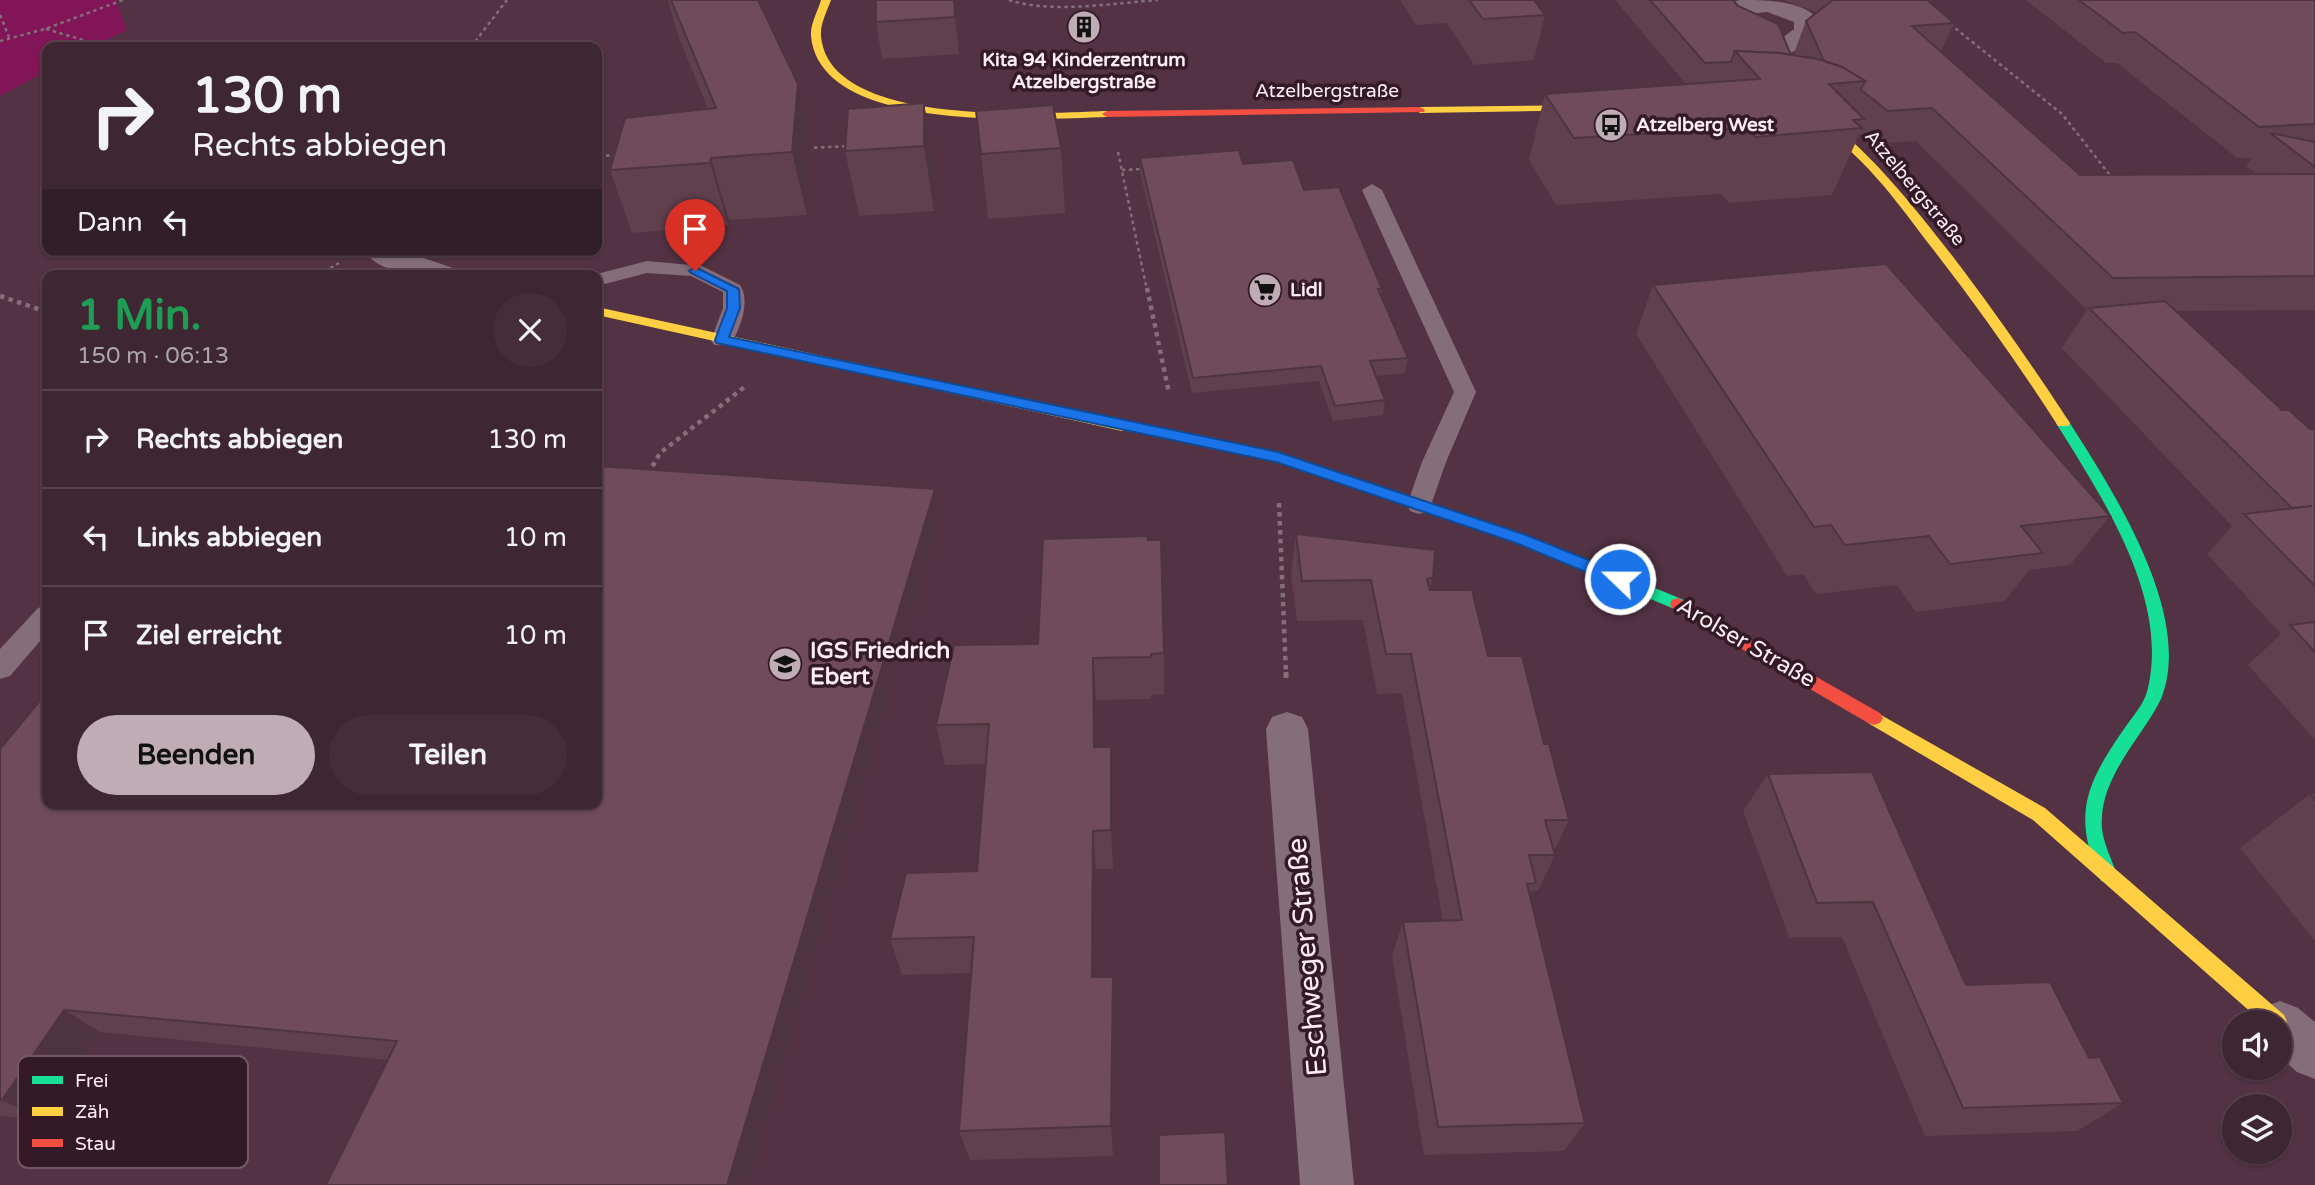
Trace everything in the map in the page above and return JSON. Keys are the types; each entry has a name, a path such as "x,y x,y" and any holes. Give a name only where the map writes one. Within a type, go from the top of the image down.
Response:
{"street":[{"name":"Atzelbergstraße","path":"827,0 816,38 826,65 842,79 878,98 940,113 1447,112 1613,107"},
{"path":"1739,3 1768,3 1789,9 1805,19 1807,32 1783,61 1729,23 1716,7 1739,3"},
{"name":"Atzelbergstraße","path":"1799,110 1821,121 1853,144 1941,250 2030,373 2082,453 2118,519 2142,574 2154,610 2161,650 2160,674 2152,703 2135,726 2097,794 2093,830 2108,875"},
{"path":"390,256 419,270"},
{"name":"Arolser Straße","path":"602,312 786,354 1278,457 1521,539 1670,600 2039,814 2299,1041"},
{"name":"Eschweger Straße","path":"1287,729 1327,1185"}],"lane":[{"path":"1372,190 1465,392 1434,462 1419,505"},
{"path":"602,279 648,267 695,271 733,289 734,308 722,340"},
{"path":"0,667 42,621"}],"path":[{"path":"0,41 45,29 123,0"},
{"path":"475,42 507,0"},
{"path":"1009,0 1016,5 1041,6 1158,0"},
{"path":"0,15 9,37"},
{"path":"1948,22 2062,114 2113,180"},
{"path":"45,29 90,42"},
{"path":"1111,113 1166,378"},
{"path":"602,156 631,155"},
{"path":"1122,170 1148,168"},
{"path":"0,296 42,310"},
{"path":"647,475 660,453 786,354"},
{"path":"1278,457 1287,729"}],"shaded area":[{"path":"0,0 116,0 127,30 103,42 42,42 42,74 0,96"}],"building":[{"path":"671,0 758,0 798,84 792,152 711,158 710,163 610,170 625,118 716,108"},
{"path":"876,0 954,0 955,17 876,22"},
{"path":"1469,0 1534,0 1545,15 1483,19"},
{"path":"1650,0 1733,0 1738,6 1778,24 1791,55 1735,51 1731,62 1705,63"},
{"path":"1833,0 1927,0 1954,23 1912,26 2080,175 2315,174 2315,276 2113,278 1932,108 1888,111 1861,90 1865,81 1842,67 1824,61 1806,21"},
{"path":"2079,0 2315,0 2315,124 2259,127 2135,32 2123,33"},
{"path":"1735,51 1779,53 1818,59 1842,67 1865,81 1829,84 1864,119 1853,120 1862,128 1755,137 1747,128 1574,138 1545,94 1760,79"},
{"path":"924,103 924,146 845,151 848,109"},
{"path":"1053,105 1061,148 981,154 976,111"},
{"path":"2270,133 2315,142 2315,167"},
{"path":"1239,150 1243,164 1293,160 1304,190 1339,187 1408,358 1370,361 1385,400 1335,406 1321,366 1193,378 1140,158"},
{"path":"1886,264 2110,516 2021,526 2043,553 1950,564 1929,536 1845,545 1831,525 1814,527 1653,285"},
{"path":"2165,301 2282,410 2289,410 2310,429 2315,429 2315,586 2244,514 2312,506 2292,508 2089,308"},
{"name":"IGS Friedrich Ebert","path":"602,466 935,489 727,1185 326,1185 397,1041 64,1010 32,1056 18,1056 18,1077 2,1100 0,1099 0,749 42,698 42,809 602,809"},
{"path":"1296,534 1435,550 1433,578 1427,579 1430,590 1472,590 1488,656 1522,656 1544,744 1549,744 1569,820 1545,820 1555,855 1529,855 1536,883 1527,884 1585,1123 1438,1127 1403,922 1462,920 1411,654 1386,654 1371,580 1302,581"},
{"path":"1148,536 1148,540 1161,540 1164,653 1151,654 1151,657 1093,658 1094,747 1111,747 1111,830 1093,831 1092,977 1113,977 1111,1126 959,1131 974,937 890,939 906,873 977,871 989,724 936,725 954,645 1038,644 1043,539"},
{"path":"2315,622 2315,652 2290,625"},
{"path":"1872,772 1966,985 2050,982 2089,1058 2100,1057 2123,1103 1963,1108 1873,902 1817,903 1768,774"},
{"path":"1225,1132 1228,1185 1159,1185 1159,1135"}],"traffic: fast":[{"path":"2063,423 2099,482 2134,549 2148,584 2157,619 2161,654 2153,699 2111,763 2095,802 2093,830 2108,875"},
{"path":"1122,426 1278,457 1521,539 1678,604"}],"traffic: slow":[{"path":"826,0 816,31 821,54 832,70 848,83 890,102 933,112 970,116 1107,114"},
{"path":"1420,110 1594,108"},
{"path":"1810,118 1828,127 1859,151 1886,181 1995,324 2063,423"},
{"path":"602,312 1122,426"},
{"path":"1874,718 2039,814 2263,1010"}],"traffic: jam":[{"path":"1107,114 1420,110"},
{"path":"1678,604 1874,718"}],"place":[{"name":"Kita 94 Kinderzentrum Atzelbergstraße","path":"1084,27"},
{"name":"Atzelberg West","path":"1611,125"},
{"name":"Lidl","path":"1265,290"},
{"name":"IGS Friedrich Ebert","path":"785,664"}],"route":[{"path":"695,271 733,289 734,308 722,340 1278,457 1521,539 1620,579"}]}
